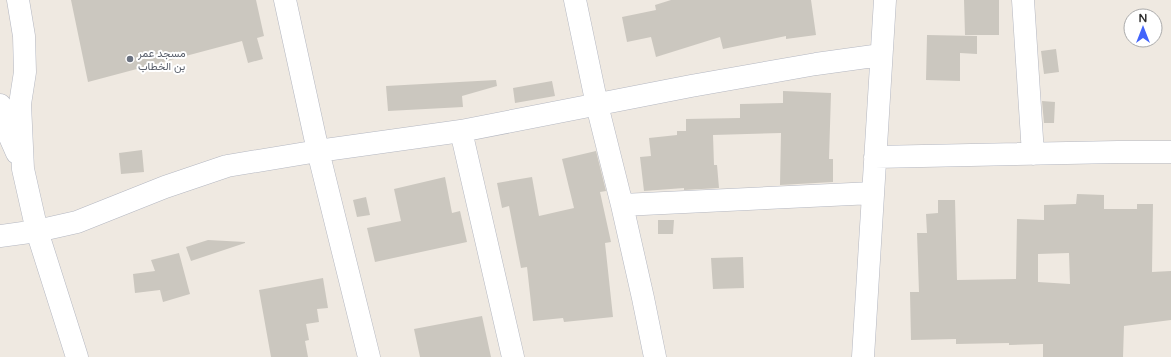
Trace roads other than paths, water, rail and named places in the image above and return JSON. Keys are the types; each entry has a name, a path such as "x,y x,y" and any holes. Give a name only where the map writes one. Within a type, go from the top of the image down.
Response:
{"street":[{"path":"18,0 24,36 25,72 20,104 23,169"},
{"path":"285,0 318,151 369,357"},
{"path":"575,0 597,105 622,205 655,357"},
{"path":"863,357 885,0"},
{"path":"1023,0 1033,154"},
{"path":"0,236 37,231 77,222 165,187 227,166 318,151 461,131 706,83 816,64 881,55"},
{"path":"0,105 9,135 23,169 37,231 77,357"},
{"path":"461,131 513,357"},
{"path":"875,157 1171,152"},
{"path":"622,205 873,193"}],"place":[{"name":"مسجد عمر بن الخطاب","path":"130,59"}]}
